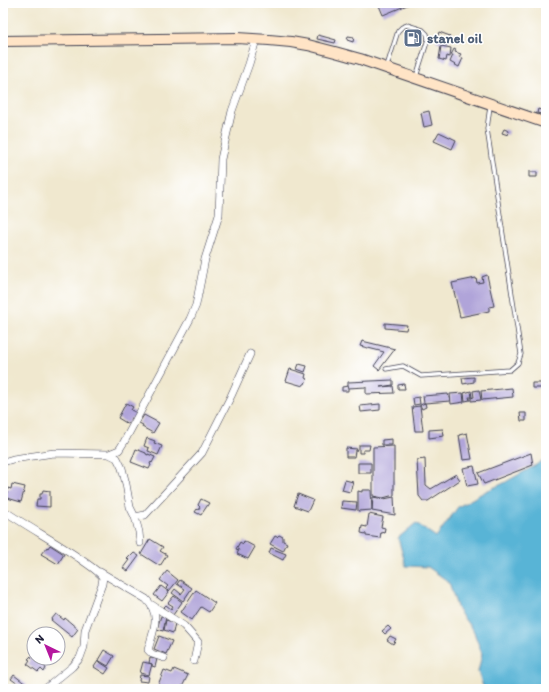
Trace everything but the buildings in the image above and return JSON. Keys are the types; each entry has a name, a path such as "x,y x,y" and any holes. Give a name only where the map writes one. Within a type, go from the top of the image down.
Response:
{"main road":[{"path":"3,41 237,38 291,42 341,54 546,123"}],"street":[{"path":"3,462 13,459 54,453 109,454 119,450 124,442 190,319 196,305 205,259 219,215 221,159 232,110 256,40"},
{"path":"135,517 145,515 202,454 250,354"},
{"path":"109,454 117,458 122,468 130,508 135,517 139,532 140,543"},
{"path":"3,510 66,549 98,571 146,599 184,626 198,642 194,661"},
{"path":"45,689 72,667 80,658 84,647 85,630 102,584 103,577 98,571"},
{"path":"150,603 154,611 156,621 148,650 152,654 164,658"}],"lane":[{"path":"387,69 398,31 407,25 423,30 427,34 428,39 415,78"},
{"path":"386,369 403,366 421,376 510,370 518,363 521,354 487,129 490,104"}],"water":[{"path":"546,458 546,665 544,674 539,689 484,689 478,672 482,654 474,632 458,610 449,582 428,567 406,566 398,538 416,523 436,537 458,507 486,491 502,484"}],"place":[{"name":"stanel oil","path":"413,38"}]}
